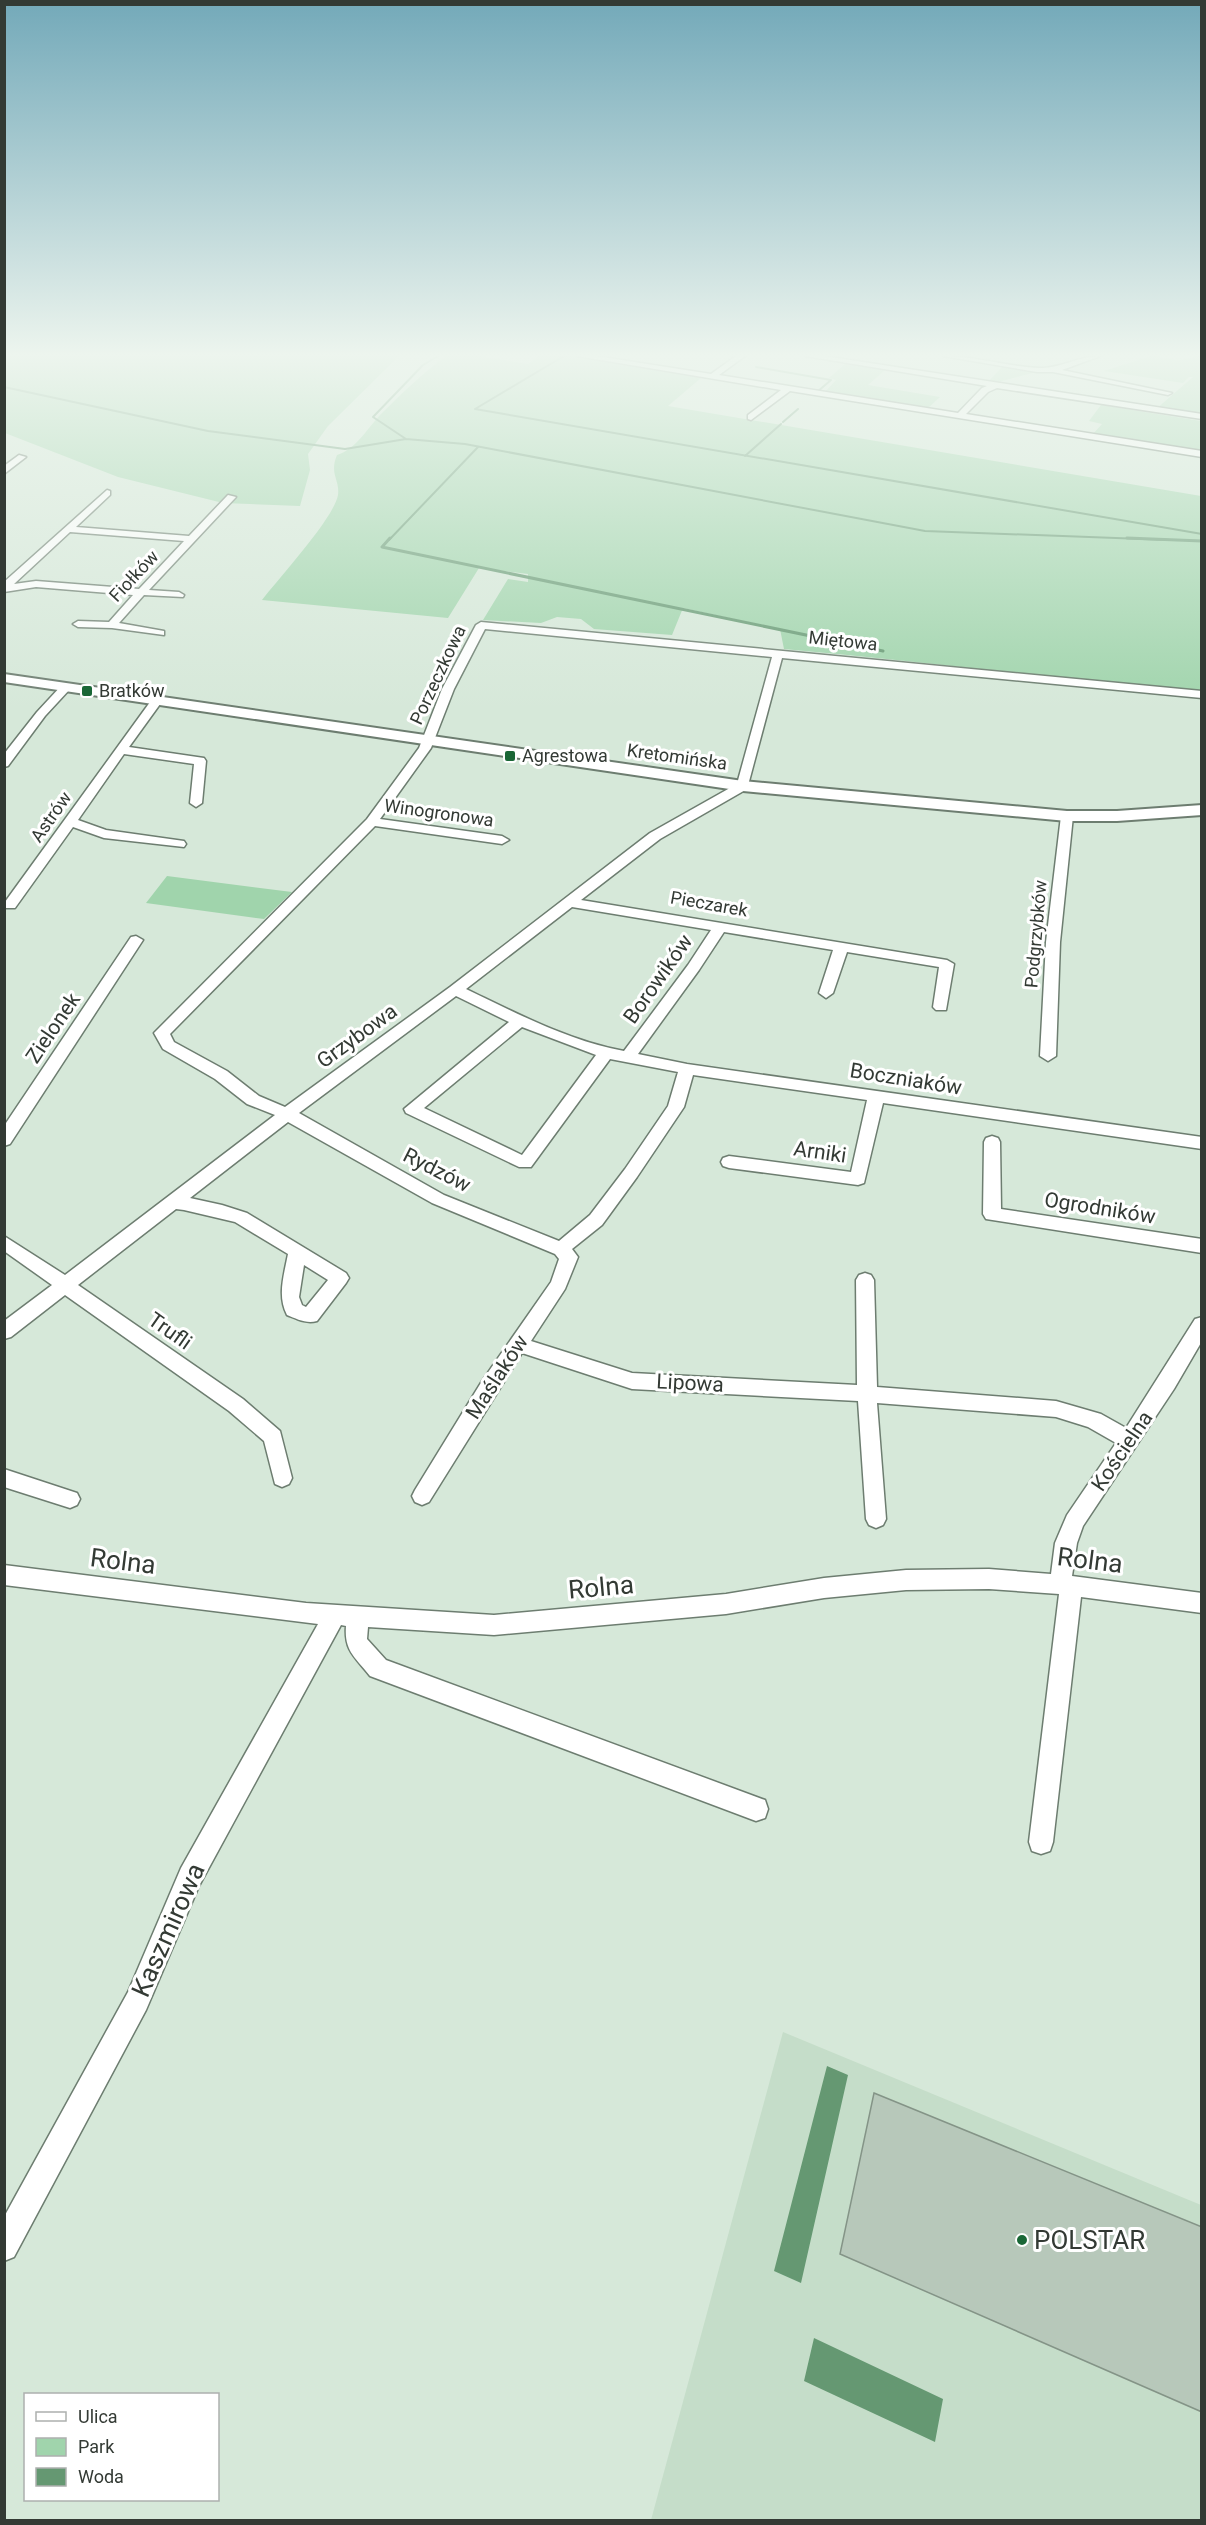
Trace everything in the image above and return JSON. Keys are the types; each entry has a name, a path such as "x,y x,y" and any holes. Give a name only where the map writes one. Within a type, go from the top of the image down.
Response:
{"street":[{"path":"4,589 107,493"},
{"name":"Fiołków","path":"112,625 139,593 152,584 190,539 231,497"},
{"path":"69,529 190,539"},
{"path":"4,589 36,584 179,595"},
{"name":"Fiołków","path":"78,624 112,625 160,633"},
{"name":"Miętowa","path":"482,625 1202,695"},
{"name":"Porzeczkowa","path":"427,740 448,690 482,625"},
{"path":"743,786 778,653"},
{"name":"Kretomińska","path":"4,678 743,786 1101,818 1202,810"},
{"path":"4,763 41,714 66,687"},
{"name":"Astrów","path":"10,905 157,700"},
{"path":"287,1114 253,1100 221,1075 168,1045 162,1033 372,822 425,748 427,740"},
{"path":"122,750 200,761 196,803"},
{"name":"Grzybowa","path":"4,1332 654,836 743,786"},
{"name":"Podgrzybków","path":"1048,1056 1053,942 1066,816"},
{"path":"71,822 104,834 179,844"},
{"name":"Winogronowa","path":"372,822 502,840"},
{"name":"Pieczarek","path":"569,902 947,964 941,1006"},
{"name":"Borowików","path":"629,1056 694,967 720,927"},
{"name":"Zielonek","path":"4,1140 136,940"},
{"path":"826,993 841,946"},
{"name":"Boczniaków","path":"455,990 520,1021 606,1053 687,1069 1202,1143"},
{"path":"520,1021 412,1109 525,1163 606,1053"},
{"name":"Maślaków","path":"422,1496 518,1344 559,1284 565,1253 596,1220 676,1107 687,1069"},
{"name":"Arniki","path":"729,1162 858,1179 876,1096"},
{"name":"Rydzów","path":"287,1114 438,1199 565,1253"},
{"name":"Ogrodników","path":"992,1142 992,1214 1202,1246"},
{"path":"174,1202 214,1208 250,1221 297,1253"},
{"name":"Trufli","path":"4,1242 236,1405 273,1437 282,1478"},
{"path":"865,1280 867,1394 876,1519"},
{"name":"Kościelna","path":"1041,1842 1065,1584 1066,1543 1074,1522 1167,1383 1202,1324"},
{"name":"Lipowa","path":"518,1344 632,1381 867,1394 1056,1408 1094,1420 1129,1440"},
{"path":"4,1478 70,1499"},
{"name":"Rolna","path":"4,1575 306,1613 494,1625 726,1604 824,1588 906,1580 989,1579 1065,1584 1202,1603"},
{"path":"346,1615 356,1642 378,1668 756,1809"},
{"name":"Kaszmirowa","path":"4,2247 137,2001 190,1877 346,1615"}],"shaded area":[{"path":"783,2032 1201,2205 1201,2520 651,2520"}],"green space":[{"path":"110,474 309,474 300,506 223,503"},
{"path":"335,474 1070,474 1201,496 1201,691 784,649 780,629 683,608 672,635 594,629 581,619 557,617 541,623 483,620 508,579 528,582 528,574 479,568 448,618 262,600 327,518 338,495"},
{"path":"167,876 292,892 264,919 146,903"}],"water":[{"path":"827,2066 848,2075 801,2283 774,2271"},
{"path":"814,2338 943,2399 935,2442 804,2381"}],"building":[{"name":"POLSTAR","path":"874,2093 1202,2227 1202,2412 840,2254"}],"waterway":[{"path":"389,540 452,474"},
{"path":"623,474 925,531 1169,540"},
{"path":"852,474 1202,534"},
{"path":"390,538 382,547 883,651"},
{"path":"1127,538 1202,541"}],"place":[{"name":"Bratków","path":"87,691"},
{"name":"Agrestowa","path":"510,756"},
{"name":"POLSTAR","path":"1022,2240"}]}
